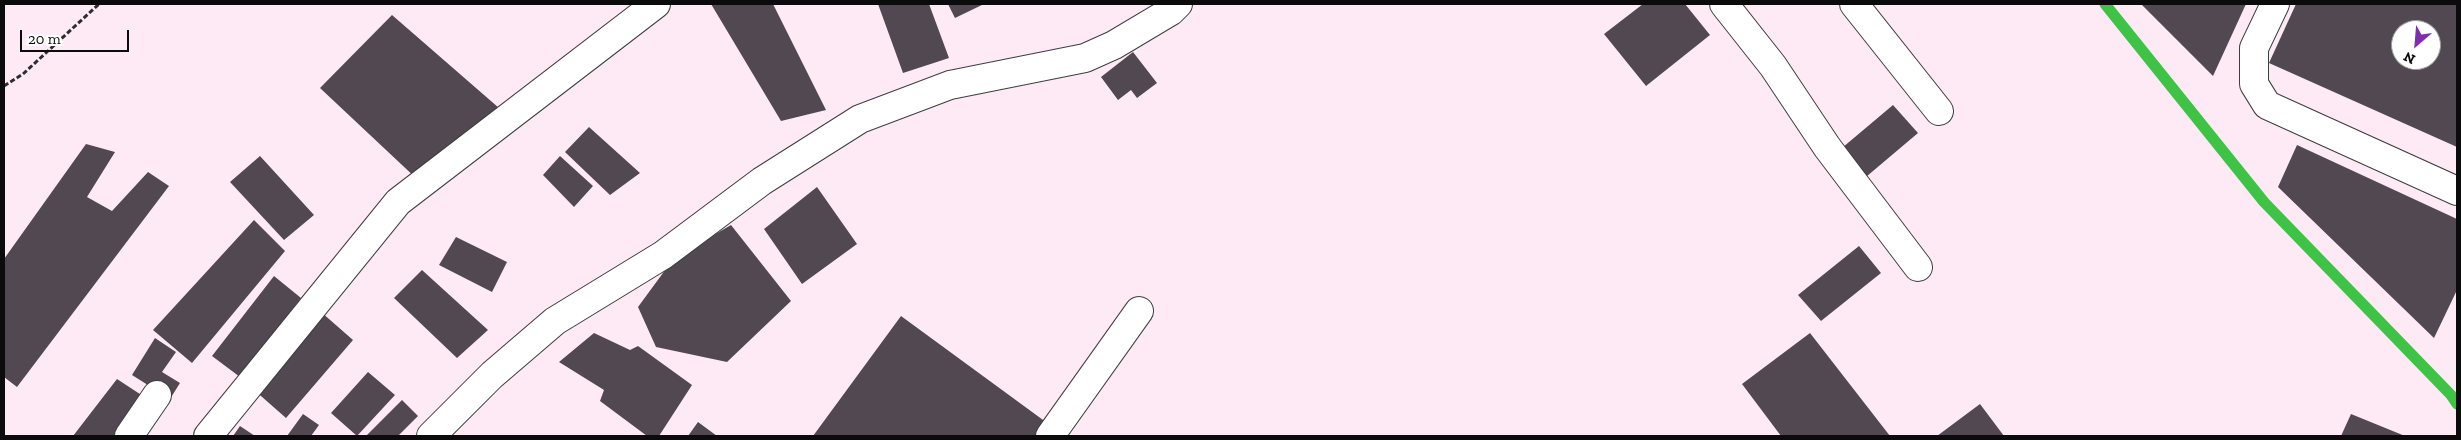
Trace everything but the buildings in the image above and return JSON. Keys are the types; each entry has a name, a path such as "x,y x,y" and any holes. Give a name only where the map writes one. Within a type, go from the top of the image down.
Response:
{"street":[{"path":"208,436 398,202 656,4"},
{"path":"431,436 492,375 554,320 663,255 762,181 860,120 950,85 1085,58 1114,45 1171,11 1178,4"},
{"path":"1724,4 1773,66 1827,147 1918,268"},
{"path":"1854,4 1939,111"},
{"path":"2275,4 2254,48 2254,84 2267,105 2457,191"},
{"path":"1050,436 1139,311"},
{"path":"129,436 157,395"}],"path":[{"path":"4,86 23,74 99,4"}],"waterway":[{"path":"2105,4 2264,202 2451,395 2457,404"}]}
